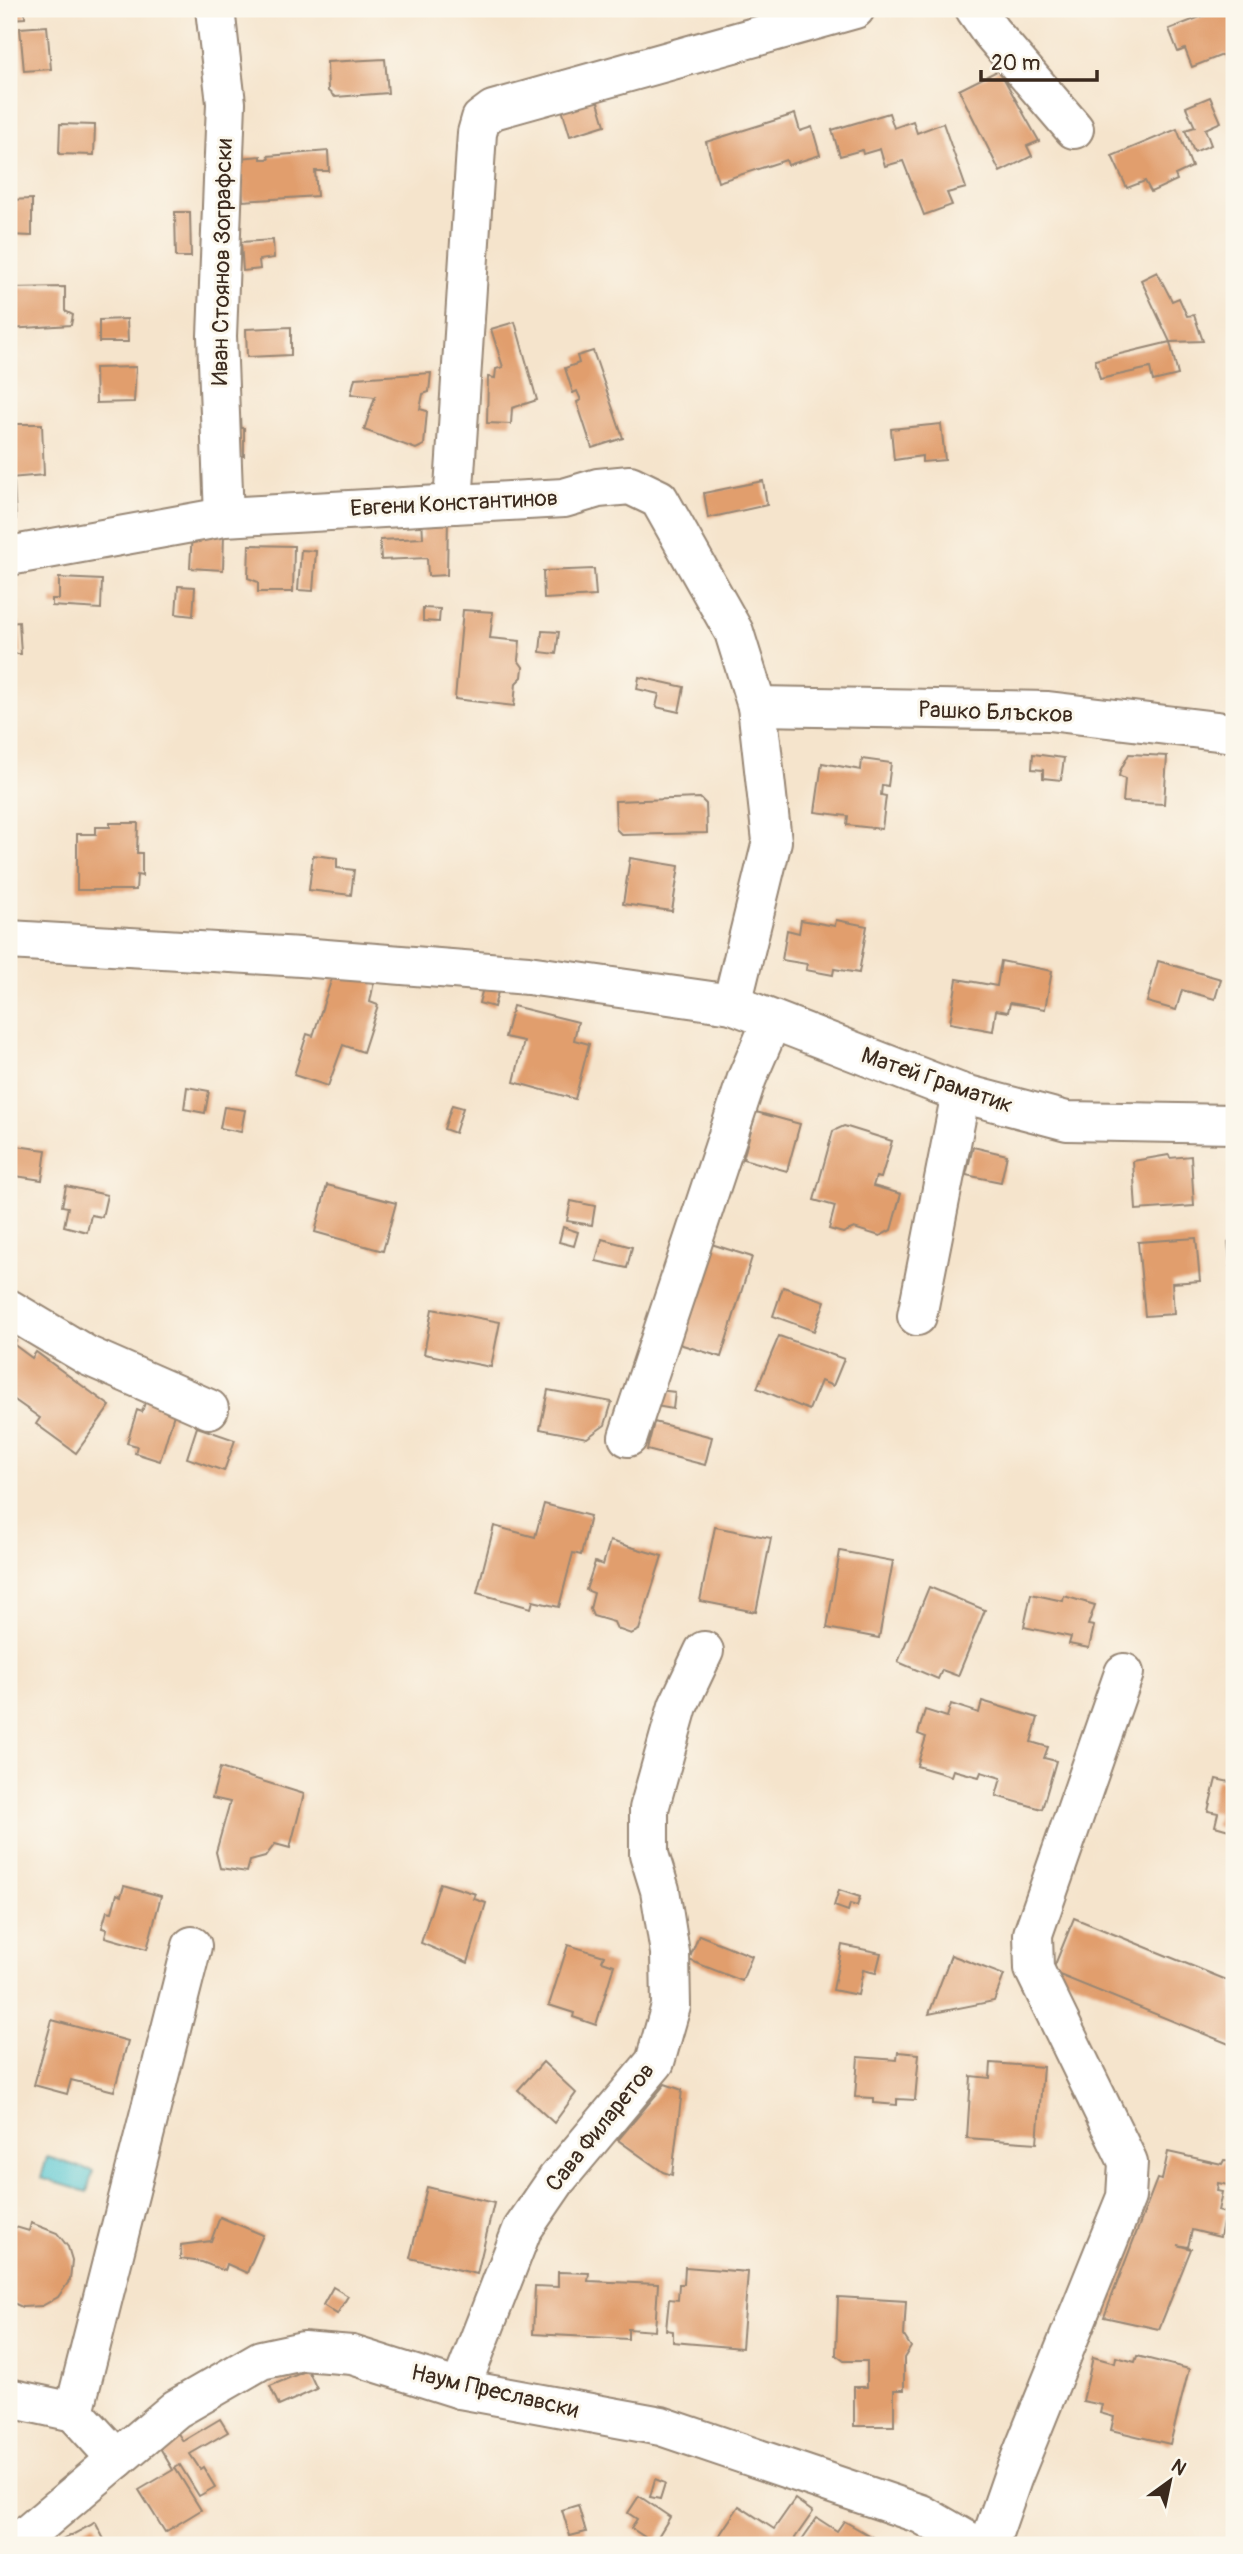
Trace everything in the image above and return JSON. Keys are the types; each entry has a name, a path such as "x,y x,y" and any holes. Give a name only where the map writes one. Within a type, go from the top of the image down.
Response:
{"street":[{"name":"Иван Стоянов Зографски","path":"215,9 226,103 217,336 224,517"},
{"path":"453,504 477,133 481,119 493,110 642,66 855,9"},
{"path":"975,9 991,33 1074,129"},
{"name":"Евгени Константинов","path":"9,555 224,517 564,498 598,488 630,485 659,499 734,632 757,706 772,841 732,1004"},
{"name":"Рашко Блъсков","path":"757,706 1048,711 1234,733"},
{"name":"Матей Граматик","path":"9,940 302,957 528,975 732,1004 961,1094 1067,1121 1233,1120"},
{"path":"628,1437 747,1078 772,1020"},
{"path":"917,1316 961,1094"},
{"path":"9,1309 88,1356 209,1409"},
{"name":"Сава Филаретов","path":"460,2389 522,2231 557,2179 655,2062 671,2006 670,1953 660,1890 649,1854 649,1809 678,1706 704,1651"},
{"path":"989,2545 1012,2479 1126,2197 1128,2162 1034,1969 1033,1934 1124,1674"},
{"path":"74,2412 192,1946"},
{"name":"Наум Преславски","path":"15,2545 176,2409 261,2360 303,2351 352,2355 460,2389 661,2426 921,2514 975,2545"},
{"path":"9,2398 74,2412 117,2459"}],"water":[{"path":"47,2157 93,2171 87,2192 41,2178"}],"building":[{"path":"9,9 25,9 25,18 9,19"},
{"path":"1221,9 1234,9 1234,61 1229,63 1225,54 1192,67 1185,49 1178,52 1169,29"},
{"path":"47,26 51,69 24,71 20,28"},
{"path":"385,59 388,93 335,97 328,91 327,62"},
{"path":"999,70 1039,141 1027,146 1032,156 1000,172 959,90"},
{"path":"594,89 605,125 570,136 559,99"},
{"path":"1210,97 1221,122 1205,129 1211,145 1194,152 1185,130 1195,127 1186,107"},
{"path":"889,113 894,128 913,121 917,133 943,123 966,188 947,193 952,205 924,215 903,161 885,166 880,149 863,154 862,150 840,156 832,130"},
{"path":"795,114 800,131 812,127 820,155 788,165 786,160 718,182 706,142"},
{"path":"60,124 95,125 94,155 59,154"},
{"path":"1177,129 1192,167 1175,175 1177,180 1151,192 1145,181 1127,188 1112,156"},
{"path":"328,151 329,171 315,171 317,196 243,201 240,158 261,156 261,159 269,159 268,156"},
{"path":"32,199 32,236 9,235 9,200"},
{"path":"175,212 190,212 191,257 176,257"},
{"path":"273,240 274,258 259,260 260,269 243,271 241,242"},
{"path":"1157,272 1172,301 1179,298 1187,316 1194,315 1203,341 1170,342 1141,280"},
{"path":"65,287 65,311 73,315 71,325 9,329 9,288"},
{"path":"127,319 128,342 99,342 99,320"},
{"path":"515,322 537,400 512,408 511,424 487,423 488,377 495,378 496,369 503,367 491,329"},
{"path":"291,327 291,355 247,357 246,329"},
{"path":"1170,342 1178,375 1153,381 1150,368 1100,379 1095,360"},
{"path":"593,351 623,438 592,448 577,402 581,400 577,391 573,393 565,368 579,363 577,356"},
{"path":"136,367 134,402 96,403 95,368"},
{"path":"431,373 429,392 423,394 420,409 427,411 424,445 416,449 364,430 375,397 351,394 355,378"},
{"path":"9,424 42,424 44,475 10,478"},
{"path":"941,424 945,460 922,462 922,456 894,460 891,429"},
{"path":"226,428 244,428 244,456 226,456"},
{"path":"763,481 767,505 708,518 704,493"},
{"path":"14,482 16,519 9,520 9,483"},
{"path":"448,516 447,575 428,576 427,558 381,560 380,540 423,538 422,517"},
{"path":"192,531 224,533 223,570 190,568"},
{"path":"249,545 294,546 293,592 258,592 258,582 248,578"},
{"path":"301,550 316,551 313,591 298,590"},
{"path":"594,569 596,596 544,599 543,571"},
{"path":"59,578 102,580 101,609 52,606 52,599 59,599"},
{"path":"178,586 195,587 193,616 176,614"},
{"path":"423,608 440,609 439,622 423,621"},
{"path":"463,610 493,612 490,638 520,641 518,660 523,667 522,677 516,683 514,706 455,699"},
{"path":"19,622 21,654 9,654 9,623"},
{"path":"542,631 559,632 556,654 540,652"},
{"path":"639,677 684,687 679,712 656,707 659,694 637,689"},
{"path":"1033,754 1064,758 1061,780 1043,778 1043,770 1032,769"},
{"path":"1129,754 1167,756 1164,804 1123,802 1125,779 1119,776"},
{"path":"862,759 891,763 888,786 882,785 881,795 886,796 882,829 847,825 848,816 815,812 822,763 861,770"},
{"path":"700,798 706,804 707,833 622,835 616,829 615,801"},
{"path":"110,823 138,823 137,853 142,853 142,876 137,875 136,890 77,890 77,834 96,834 96,827 110,827"},
{"path":"313,855 337,858 337,868 354,870 351,895 309,890"},
{"path":"630,858 679,866 672,911 623,904"},
{"path":"801,920 835,926 836,920 867,926 859,973 834,969 833,975 806,970 807,964 782,960 787,930 799,933"},
{"path":"1001,961 1052,971 1045,1009 1010,1003 1008,1012 996,1010 993,1031 950,1023 957,979 997,986"},
{"path":"1158,961 1221,979 1215,999 1182,990 1176,1010 1147,1002"},
{"path":"375,977 370,1002 378,1005 363,1052 343,1045 328,1086 294,1075 307,1034 313,1036 332,978"},
{"path":"486,977 502,977 494,1007 479,1003"},
{"path":"513,1006 578,1022 574,1040 589,1044 575,1099 514,1082 524,1041 505,1037"},
{"path":"187,1087 209,1091 205,1113 184,1109"},
{"path":"452,1105 463,1108 455,1133 444,1129"},
{"path":"224,1107 245,1110 241,1132 220,1128"},
{"path":"756,1112 800,1124 787,1171 743,1159"},
{"path":"844,1126 892,1141 881,1178 876,1177 873,1186 901,1194 891,1230 880,1236 854,1228 843,1233 829,1229 835,1206 814,1200 833,1131"},
{"path":"9,1145 46,1150 42,1180 9,1175"},
{"path":"973,1147 1007,1155 1001,1182 966,1175"},
{"path":"1169,1155 1170,1158 1191,1156 1194,1206 1136,1210 1133,1161"},
{"path":"327,1185 396,1203 383,1251 315,1232"},
{"path":"66,1186 107,1195 102,1217 91,1215 87,1232 64,1226 68,1207 62,1206"},
{"path":"571,1201 595,1206 592,1225 567,1221"},
{"path":"563,1227 578,1232 574,1246 559,1242"},
{"path":"1234,1235 1234,1281 1232,1281 1228,1242"},
{"path":"1196,1238 1200,1281 1172,1283 1174,1314 1145,1316 1138,1242"},
{"path":"602,1239 632,1247 627,1268 596,1261"},
{"path":"705,1242 752,1257 721,1357 673,1342"},
{"path":"783,1287 825,1301 814,1331 773,1316"},
{"path":"432,1309 500,1322 491,1367 424,1354"},
{"path":"9,1336 16,1341 13,1344 32,1358 36,1352 110,1406 76,1453 36,1424 40,1418 9,1396"},
{"path":"779,1336 844,1359 833,1386 821,1381 809,1410 757,1388"},
{"path":"548,1390 612,1402 605,1425 587,1438 540,1429"},
{"path":"658,1390 675,1392 673,1409 656,1406"},
{"path":"147,1396 177,1404 160,1461 135,1453 137,1446 127,1443 137,1410 142,1412"},
{"path":"654,1422 712,1437 705,1465 647,1450"},
{"path":"197,1427 235,1440 224,1471 187,1458"},
{"path":"544,1504 590,1516 581,1555 573,1553 559,1607 533,1601 531,1608 477,1593 494,1526 535,1537"},
{"path":"715,1527 771,1538 756,1612 700,1601"},
{"path":"610,1541 662,1556 639,1630 631,1634 617,1629 614,1622 593,1616 590,1609 594,1593 586,1590 595,1562 603,1565"},
{"path":"840,1551 893,1561 879,1638 827,1628"},
{"path":"929,1587 985,1610 958,1676 942,1670 938,1679 898,1662"},
{"path":"1031,1594 1063,1601 1064,1596 1095,1605 1088,1625 1094,1626 1089,1648 1069,1644 1071,1637 1024,1627"},
{"path":"982,1701 1038,1718 1031,1742 1048,1747 1044,1758 1056,1761 1042,1809 996,1796 1001,1778 981,1772 979,1777 953,1770 951,1776 917,1766 926,1737 918,1734 925,1710 947,1717 951,1704 979,1713"},
{"path":"220,1768 304,1794 290,1848 275,1844 265,1857 250,1861 247,1872 220,1868 216,1852 230,1802 212,1798"},
{"path":"1216,1779 1234,1783 1234,1818 1229,1830 1215,1826 1218,1813 1208,1811"},
{"path":"440,1883 476,1894 474,1899 486,1903 468,1963 421,1943"},
{"path":"124,1886 161,1896 147,1949 105,1937 107,1929 102,1928 107,1911 112,1912 117,1894 121,1896"},
{"path":"839,1890 860,1897 857,1906 850,1904 848,1911 834,1906"},
{"path":"1074,1918 1234,1983 1234,2046 1052,1972"},
{"path":"699,1935 752,1956 742,1981 689,1960"},
{"path":"568,1945 604,1956 602,1961 614,1965 596,2025 573,2017 574,2013 549,2005"},
{"path":"842,1945 881,1953 876,1973 863,1970 858,1995 833,1990"},
{"path":"951,1955 1004,1975 994,2001 929,2014"},
{"path":"52,2020 128,2041 114,2091 71,2080 67,2094 34,2085"},
{"path":"898,2052 919,2054 915,2100 897,2099 897,2105 874,2103 874,2098 855,2097 858,2057 897,2060"},
{"path":"543,2062 576,2093 554,2123 518,2090"},
{"path":"991,2063 1043,2067 1037,2143 967,2138 971,2076 990,2078"},
{"path":"665,2084 682,2090 672,2175 663,2172 618,2140"},
{"path":"1168,2152 1222,2164 1224,2160 1234,2161 1234,2186 1218,2183 1217,2191 1222,2192 1218,2211 1225,2213 1220,2237 1192,2230 1188,2247 1177,2245 1191,2249 1159,2329 1104,2317 1157,2179 1162,2180"},
{"path":"427,2187 494,2203 477,2274 410,2258"},
{"path":"220,2217 263,2235 247,2273 227,2264 225,2271 202,2262 180,2259 181,2245 211,2241"},
{"path":"31,2223 57,2233 68,2247 72,2260 70,2280 58,2297 42,2306 22,2307 9,2301 9,2225 29,2231"},
{"path":"685,2267 748,2272 742,2348 673,2342 673,2331 666,2330 669,2299 678,2300 679,2284 684,2284"},
{"path":"558,2272 589,2273 588,2281 658,2284 655,2331 628,2329 628,2339 533,2334 535,2286 558,2287"},
{"path":"333,2287 348,2296 337,2314 323,2305"},
{"path":"838,2297 906,2301 904,2336 911,2347 904,2358 904,2390 894,2390 894,2426 854,2426 854,2387 867,2387 867,2361 844,2361 836,2355"},
{"path":"1137,2356 1189,2369 1170,2444 1111,2430 1114,2417 1100,2413 1102,2405 1083,2401 1093,2357 1115,2363 1116,2357 1135,2362"},
{"path":"308,2370 317,2389 279,2406 270,2386"},
{"path":"220,2419 228,2432 190,2454 200,2469 203,2467 215,2487 199,2496 180,2465 175,2468 201,2510 165,2532 139,2490 173,2470 156,2441 175,2429 183,2441"},
{"path":"655,2479 665,2483 660,2499 650,2497"},
{"path":"639,2496 670,2517 654,2543 631,2528 637,2519 628,2513"},
{"path":"795,2499 813,2512 790,2545 713,2545 739,2506 774,2529"},
{"path":"578,2505 586,2532 570,2536 562,2510"},
{"path":"817,2518 837,2531 844,2521 886,2545 798,2545"},
{"path":"95,2522 107,2545 53,2545 91,2525"}]}
